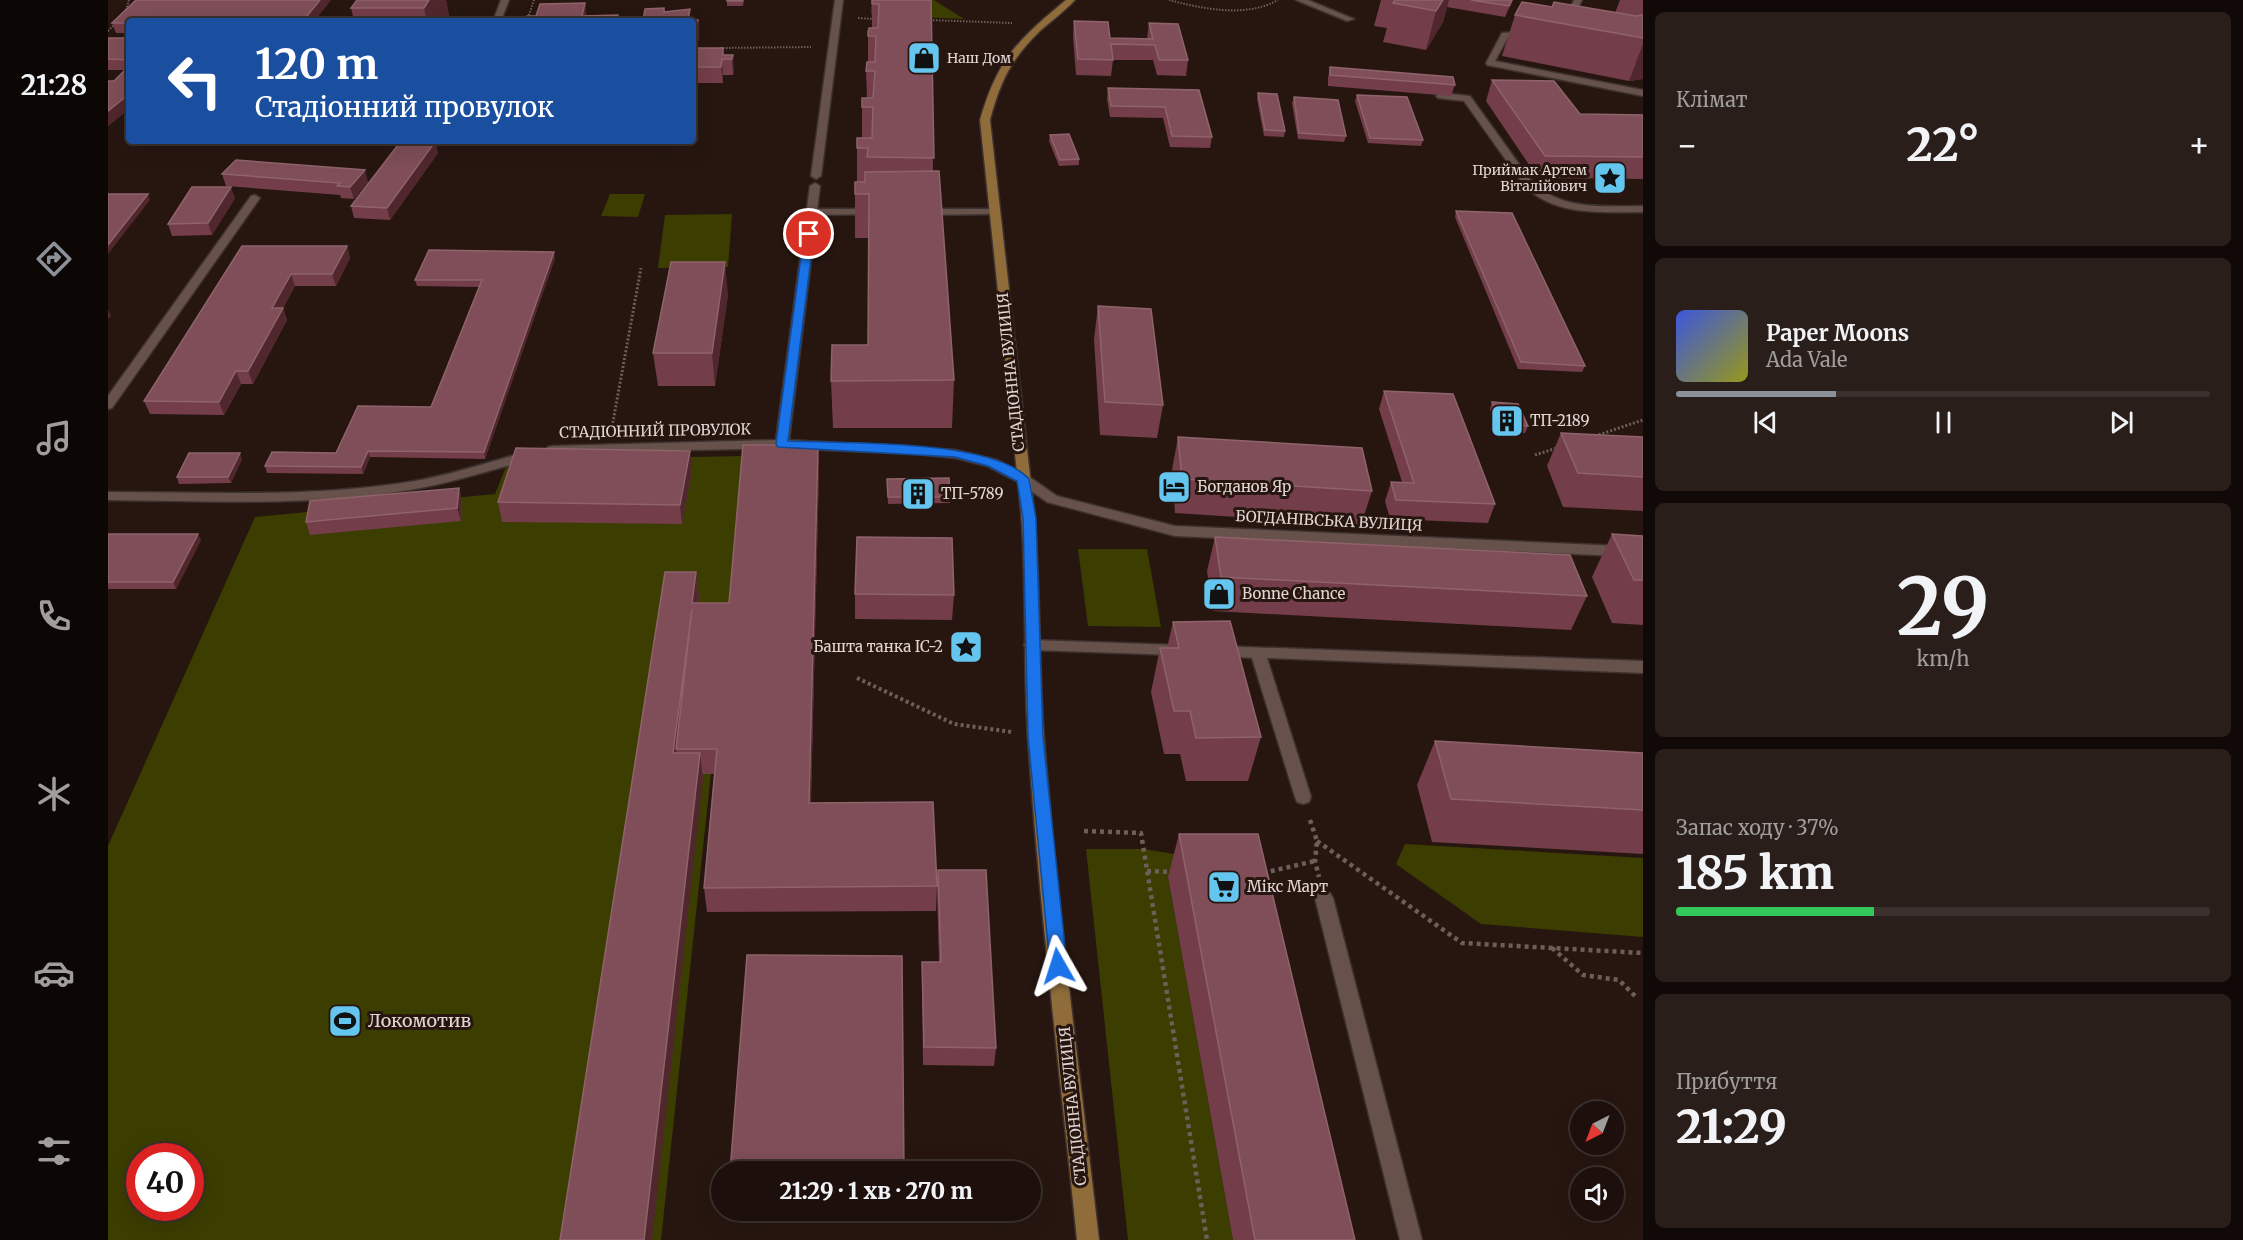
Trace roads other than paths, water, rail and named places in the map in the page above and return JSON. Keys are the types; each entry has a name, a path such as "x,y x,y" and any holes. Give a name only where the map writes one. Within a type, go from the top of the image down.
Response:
{"street":[{"path":"498,18 505,0"},
{"path":"782,444 838,0"},
{"name":"СТАДІОННА ВУЛИЦЯ","path":"1071,0 1039,26 1015,54 994,87 985,120 1023,479 1030,518 1032,645 1043,822 1088,1240"},
{"path":"1300,0 1350,19"},
{"path":"1563,31 1578,0"},
{"path":"1540,33 1505,35 1490,63 1643,93"},
{"path":"1440,96 1467,98 1527,182 1541,196 1572,205 1595,208 1643,209"},
{"path":"108,405 255,198"},
{"path":"812,212 890,212"},
{"path":"913,212 993,212"},
{"name":"СТАДІОННИЙ ПРОВУЛОК","path":"108,496 306,496 414,485 548,450 782,444 955,453 992,463 1023,479"},
{"name":"БОГДАНІВСЬКА ВУЛИЦЯ","path":"1023,479 1052,499 1175,531 1643,552"},
{"path":"1032,645 1643,667"},
{"path":"1258,653 1303,797"},
{"path":"1324,898 1411,1240"}],"place":[{"name":"Наш Дом","path":"924,58"},
{"name":"Приймак Артем Віталійович","path":"1610,178"},
{"name":"ТП-2189","path":"1507,421"},
{"name":"Богданов Яр","path":"1174,487"},
{"name":"ТП-5789","path":"918,494"},
{"name":"Bonne Chance","path":"1219,594"},
{"name":"Башта танка ІС-2","path":"966,647"},
{"name":"Мікс Март","path":"1224,887"},
{"name":"Локомотив","path":"345,1021"}]}
